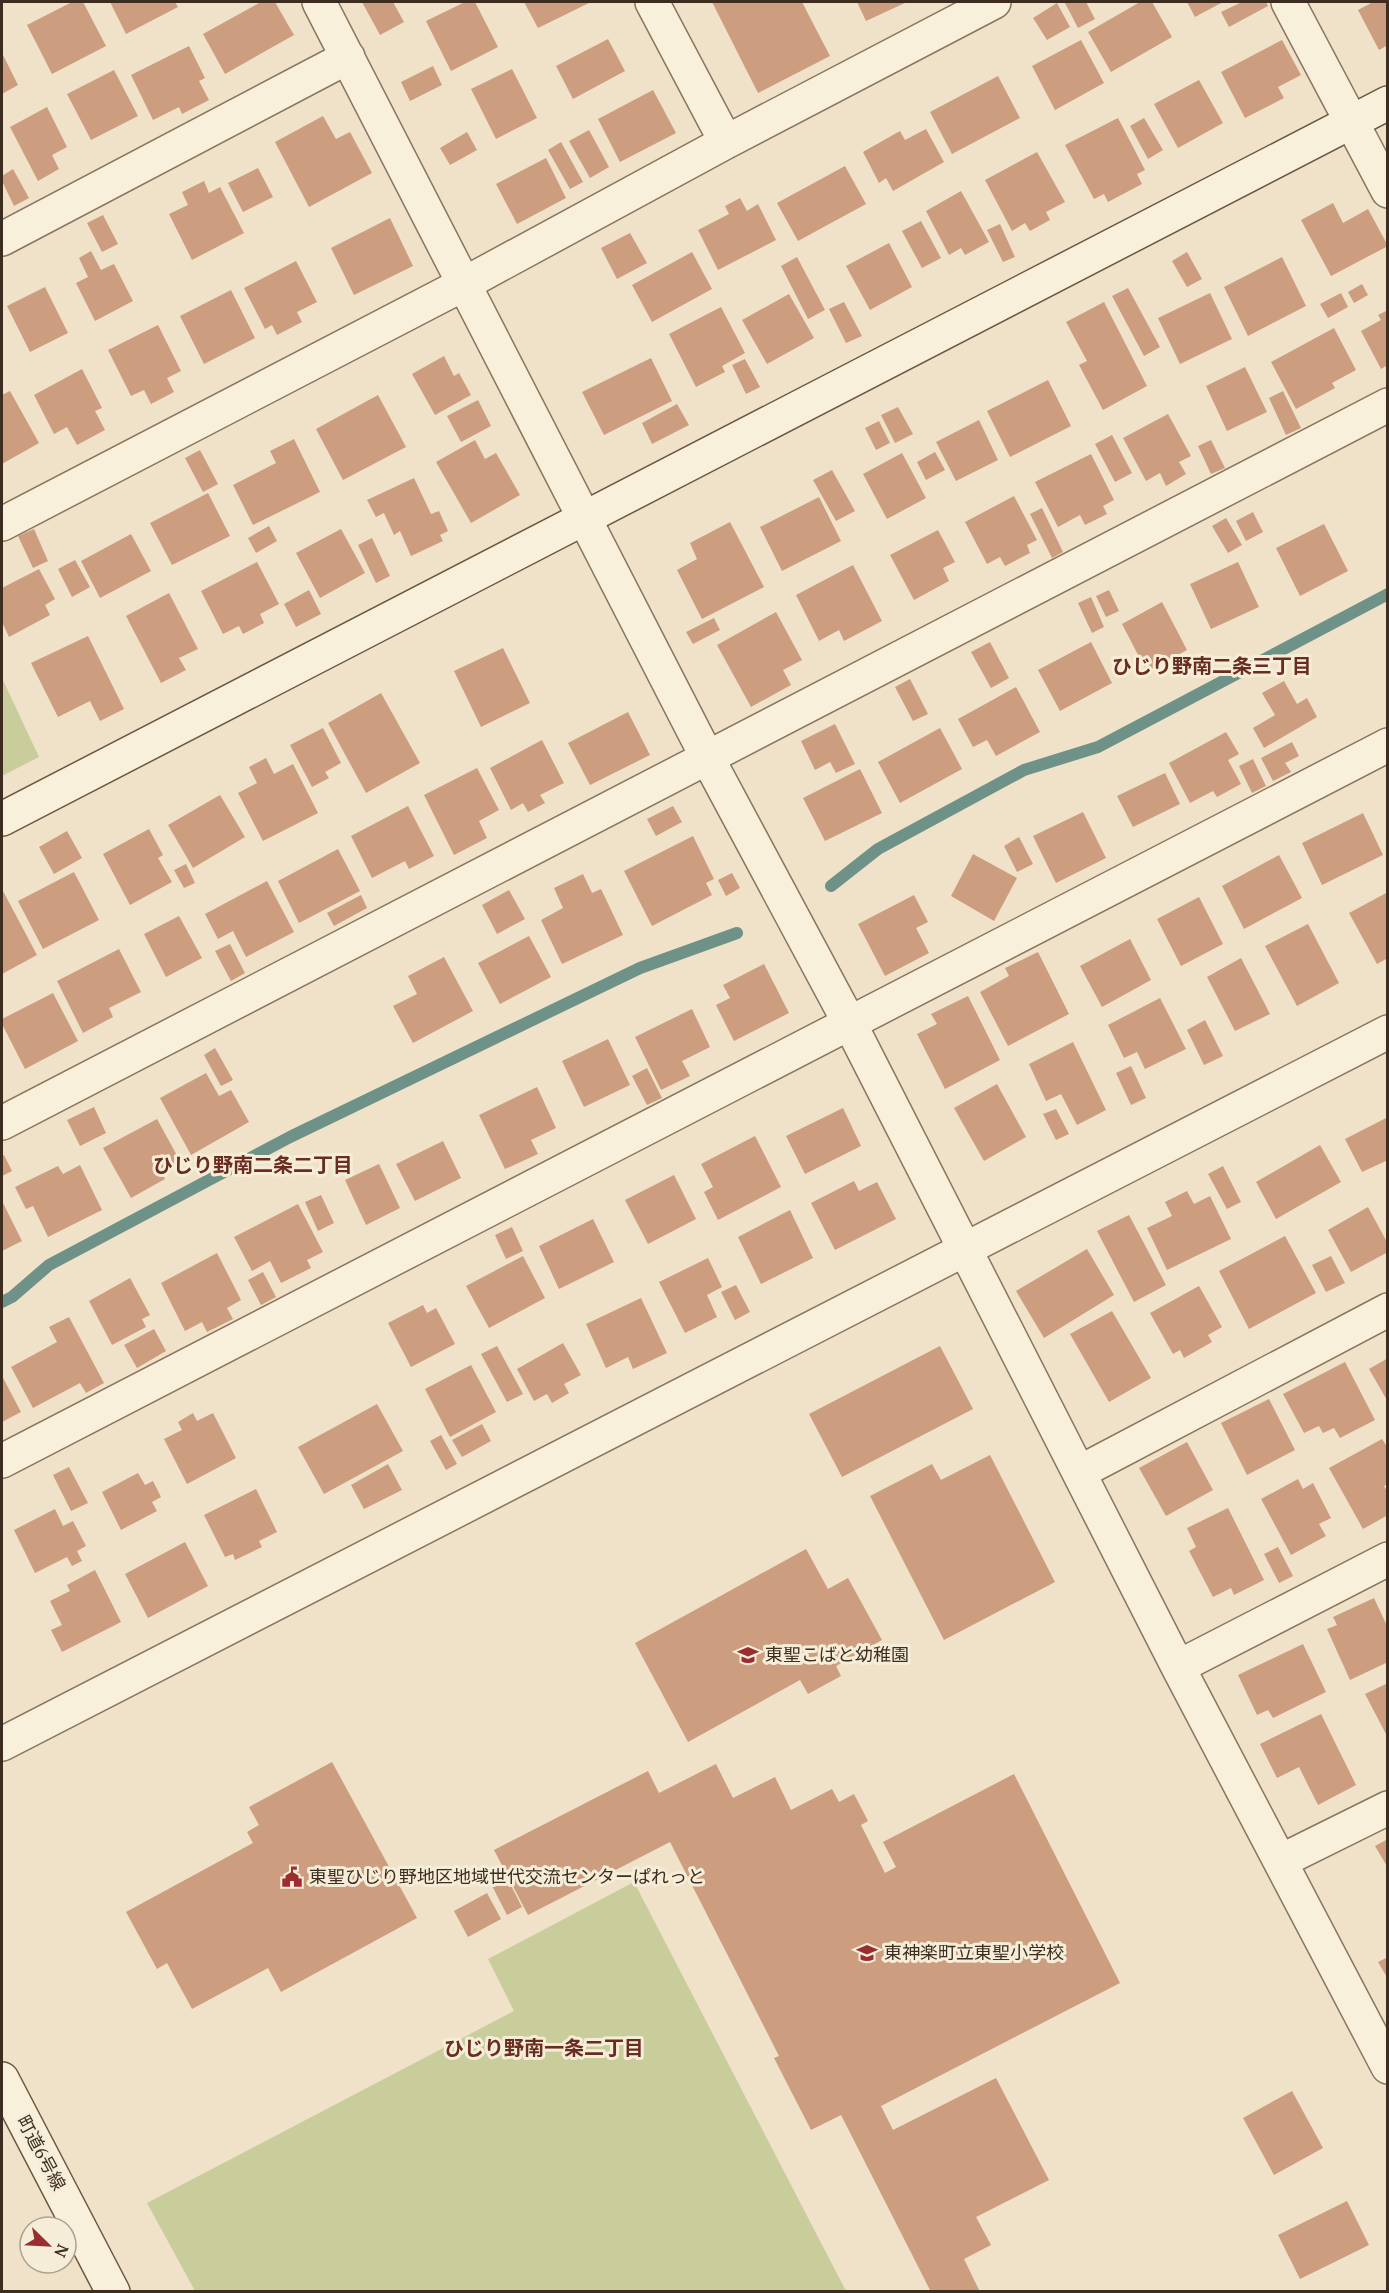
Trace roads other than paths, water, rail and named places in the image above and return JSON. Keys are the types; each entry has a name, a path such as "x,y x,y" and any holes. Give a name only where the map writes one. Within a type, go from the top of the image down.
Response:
{"street":[{"path":"320,2 707,757 850,1024 1178,1667 1388,2067"},
{"path":"652,2 726,142"},
{"path":"1288,2 1388,191"},
{"path":"2,524 464,284 978,5"},
{"path":"2,239 348,57"},
{"path":"2,819 1388,103"},
{"path":"2,1123 1388,405"},
{"path":"2,1461 1388,745"},
{"path":"2,1744 1388,1032"},
{"path":"1080,1472 1388,1310"},
{"path":"1178,1667 1388,1559"},
{"path":"1281,1862 1388,1808"},
{"name":"町道6号線","path":"2,2079 113,2292"}],"waterway":[{"path":"831,886 878,849 1024,770 1098,747 1388,594"},
{"path":"2,1302 12,1297 49,1265 290,1137 640,968 737,933"}],"place":[{"name":"東聖こばと幼稚園","path":"748,1655"},
{"name":"東聖ひじり野地区地域世代交流センターぱれっと","path":"292,1877"},
{"name":"東神楽町立東聖小学校","path":"867,1953"}],"district":[{"name":"ひじり野南二条三丁目","path":"1212,666"},
{"name":"ひじり野南二条二丁目","path":"253,1165"},
{"name":"ひじり野南一条二丁目","path":"544,2048"}]}
